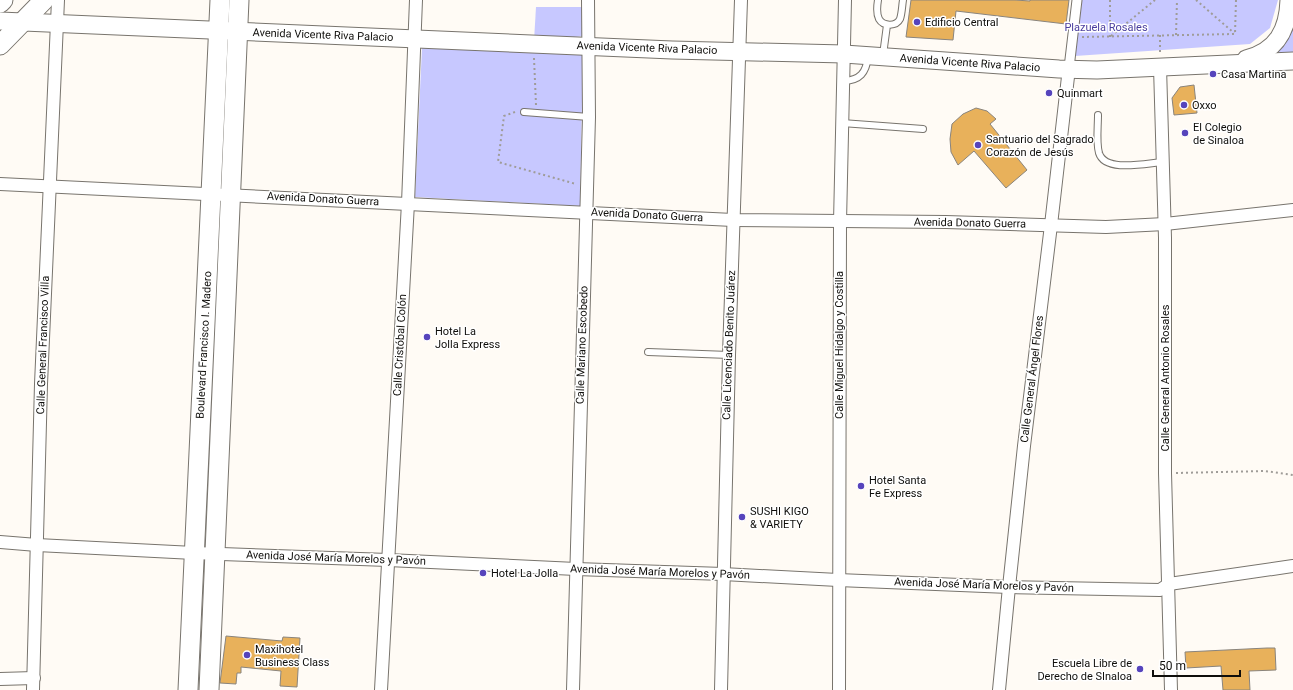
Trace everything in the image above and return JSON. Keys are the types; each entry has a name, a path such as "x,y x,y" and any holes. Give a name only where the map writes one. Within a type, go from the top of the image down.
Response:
{"main road":[{"path":"0,3 3,0"},
{"path":"0,45 44,0"},
{"name":"Boulevard Francisco I. Madero","path":"188,690 220,0"},
{"name":"Boulevard Francisco I. Madero","path":"209,690 239,0"},
{"path":"1223,63 1262,54 1272,46 1285,29 1289,0"},
{"name":"Avenida Vicente Riva Palacio","path":"0,21 672,50 844,54 1013,66 1097,70 1223,63 1293,61"}],"street":[{"name":"Calle General Francisco Villa","path":"34,684 41,384 58,0"},
{"name":"Calle Cristóbal Colón","path":"381,690 408,203 416,0"},
{"name":"Calle Mariano Escobedo","path":"573,690 589,118 588,0"},
{"name":"Calle Licenciado Benito Juárez","path":"721,690 729,355 741,0"},
{"name":"Calle Miguel Hidalgo y Costilla","path":"839,690 838,580 840,222 845,0"},
{"path":"1069,68 1077,0"},
{"name":"Calle General Antonio Rosales","path":"1160,67 1165,224 1165,473 1171,690"},
{"name":"Calle General Ángel Flores","path":"999,690 1008,587 1069,68"},
{"name":"Avenida Donato Guerra","path":"0,184 231,194 733,220 946,222 1106,227 1165,224 1293,210"},
{"name":"Avenida José María Morelos y Pavón","path":"0,542 194,553 838,580 1008,587 1160,590 1169,584 1293,566"},
{"path":"0,679 34,684"}],"lane":[{"path":"878,0 878,17 880,22 887,25 896,24 899,20 903,0"},
{"path":"844,81 855,79 865,71 875,56 887,25"},
{"path":"524,112 589,118"},
{"path":"1098,115 1099,153 1103,161 1112,165 1124,166 1163,162"},
{"path":"842,123 923,129"},
{"path":"648,352 729,355"}],"path":[{"path":"1110,0 1110,37"},
{"path":"1110,37 1155,0"},
{"path":"1176,35 1177,0"},
{"path":"1196,0 1235,34"},
{"path":"1235,34 1236,0"},
{"path":"1073,36 1110,37 1235,34"},
{"path":"1160,35 1160,67"},
{"path":"534,58 535,105 543,105"},
{"path":"516,111 504,116 498,162 587,186"},
{"path":"1165,473 1265,471 1293,475"}],"green space":[{"name":"Plazuela Rosales","path":"1082,0 1278,0 1270,28 1250,44 1075,56"},
{"path":"536,7 584,7 584,36 534,41"},
{"path":"1293,25 1293,52 1268,55"},
{"path":"422,48 583,49 580,206 415,197"}],"building":[{"name":"Edificio Central","path":"911,0 1069,0 1066,24 956,11 953,40 906,37"},
{"name":"Oxxo","path":"1194,85 1197,113 1174,115 1172,98 1180,87"},
{"name":"Santuario del Sagrado Corazón de Jesús","path":"976,108 987,111 996,119 990,124 1027,170 1006,188 974,151 958,165 951,152 950,139 952,124 963,114"},
{"path":"226,636 282,641 283,637 300,638 297,687 280,686 281,671 241,667 241,673 237,673 236,684 220,683"},
{"path":"1275,648 1276,670 1249,671 1250,690 1223,690 1221,666 1186,668 1185,652"}],"place":[{"name":"Edificio Central","path":"917,22"},
{"name":"Casa Martina","path":"1213,74"},
{"name":"Quinmart","path":"1049,93"},
{"name":"Oxxo","path":"1184,105"},
{"name":"El Colegio de Sinaloa","path":"1185,133"},
{"name":"Santuario del Sagrado Corazón de Jesús","path":"978,145"},
{"name":"Hotel La Jolla Express","path":"427,337"},
{"name":"Hotel Santa Fe Express","path":"861,486"},
{"name":"SUSHI KIGO & VARIETY","path":"742,517"},
{"name":"Hotel La Jolla","path":"483,573"},
{"name":"Maxihotel Business Class","path":"247,655"},
{"name":"Escuela Libre de Derecho de SInaloa","path":"1140,669"}]}
